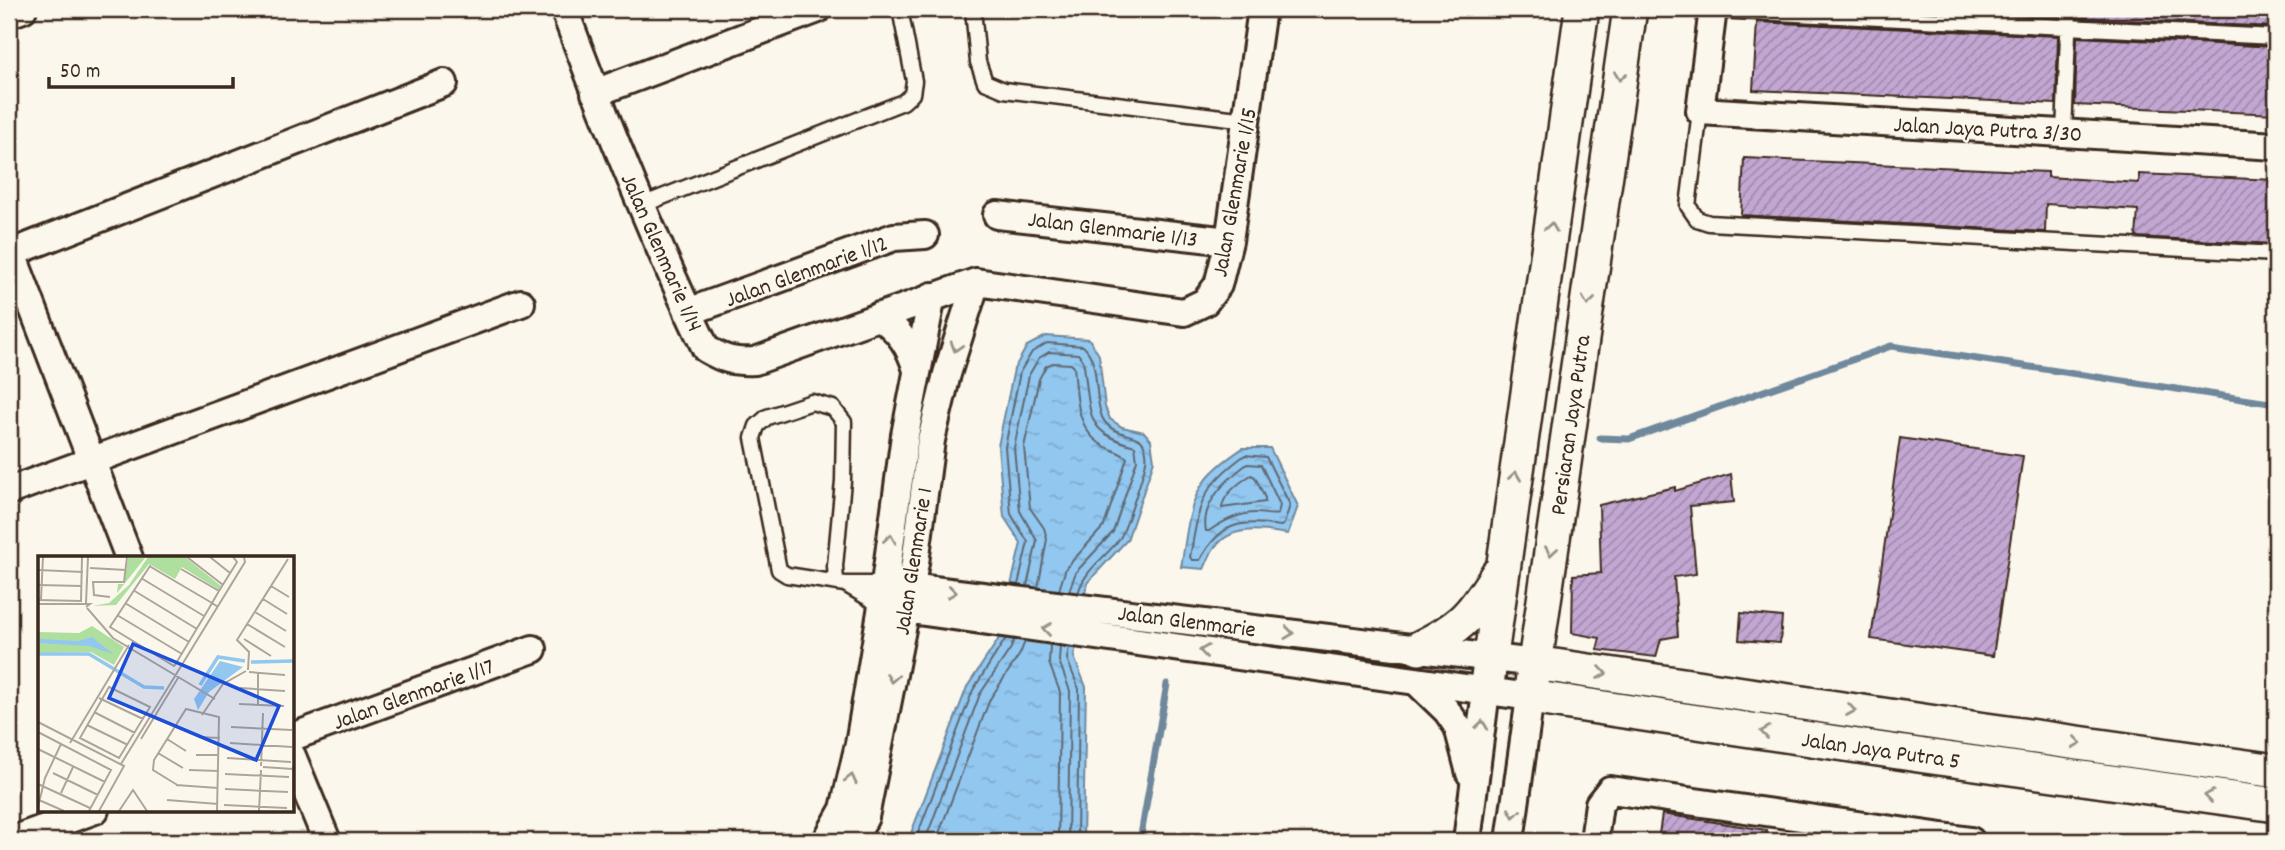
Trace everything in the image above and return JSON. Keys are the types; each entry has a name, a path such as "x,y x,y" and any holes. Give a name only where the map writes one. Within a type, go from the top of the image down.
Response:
{"street":[{"path":"9,14 23,9"},
{"name":"Jalan Glenmarie 1/14","path":"564,9 642,205 706,349 736,362 755,360 932,296"},
{"path":"596,93 818,9"},
{"name":"Jalan Glenmarie 1/15","path":"932,296 976,282 1184,312 1205,302 1217,285 1228,241 1262,9"},
{"name":"Persiaran Jaya Putra","path":"1467,841 1502,568 1582,9"},
{"name":"Persiaran Jaya Putra","path":"1510,841 1630,9"},
{"path":"1700,111 1713,9"},
{"path":"128,556 10,251 444,83"},
{"name":"Jalan Jaya Putra 3/30","path":"1700,111 2276,146"},
{"name":"Jalan Glenmarie 1/13","path":"997,215 1228,241"},
{"name":"Jalan Glenmarie 1/12","path":"688,312 894,237 925,235"},
{"name":"Jalan Glenmarie 1","path":"826,841 845,809 947,374 976,282"},
{"name":"Jalan Glenmarie 1","path":"853,841 865,817 896,597 905,435 932,296"},
{"path":"9,491 521,303"},
{"path":"879,316 891,325 911,349 917,370"},
{"path":"905,435 931,440"},
{"path":"1419,648 1462,623 1479,604 1502,568"},
{"name":"Jalan Glenmarie","path":"896,597 993,610 1100,637 1486,691"},
{"name":"Jalan Glenmarie","path":"993,610 1100,610 1490,656"},
{"name":"Jalan Glenmarie 1/17","path":"294,736 533,649"},
{"name":"Jalan Jaya Putra 5","path":"1490,656 2276,771"},
{"path":"1417,682 1447,711 1458,727 1474,788"},
{"name":"Jalan Jaya Putra 5","path":"1486,691 2276,805"},
{"path":"294,761 327,841"},
{"path":"1594,841 1599,804 1609,790 1971,841"},
{"path":"9,841 89,812"}],"lane":[{"path":"642,205 904,102 912,94 914,81 900,9"},
{"path":"973,9 978,62 985,82 1004,90 1246,120"},
{"path":"1713,9 2276,37"},
{"path":"2064,133 2069,9"},
{"path":"1700,111 1688,206 1697,219 1709,223 2276,254"},
{"path":"840,583 835,566 843,481 844,422 833,408 812,402 767,417 757,426 753,438 779,570 787,575 840,583 896,597"},
{"path":"840,583 896,597"}],"water":[{"path":"1046,336 1089,339 1099,355 1105,407 1110,419 1122,427 1144,432 1151,440 1154,461 1127,540 1088,582 1083,599 1074,657 1086,687 1083,841 908,841 967,687 998,640 1021,543 1004,517 998,446 1014,369 1027,346"},
{"path":"1243,448 1270,448 1298,506 1288,534 1258,530 1238,532 1221,540 1204,569 1181,567 1189,518 1199,490 1224,461"}],"building":[{"path":"1888,9 2059,9 2059,17"},
{"path":"2079,9 2276,9 2276,27 2078,18"},
{"path":"1757,22 2058,36 2056,104 1753,90"},
{"path":"2077,37 2276,47 2276,114 2075,105"},
{"path":"1744,158 2048,172 2048,177 2139,183 2139,174 2276,180 2276,244 2136,237 2138,210 2046,204 2045,232 1741,215"},
{"path":"1900,438 2023,456 1993,656 1871,639"},
{"path":"1731,474 1734,502 1690,506 1696,574 1674,577 1678,636 1661,639 1656,657 1597,650 1600,638 1572,633 1573,575 1601,573 1599,505 1675,487 1675,491"},
{"path":"1741,613 1782,617 1780,643 1739,640"},
{"path":"1662,814 1767,830 1766,841 1658,841"}],"waterway":[{"path":"1600,438 1629,439 1891,346 2276,404"},
{"path":"1140,841 1167,684"}]}
